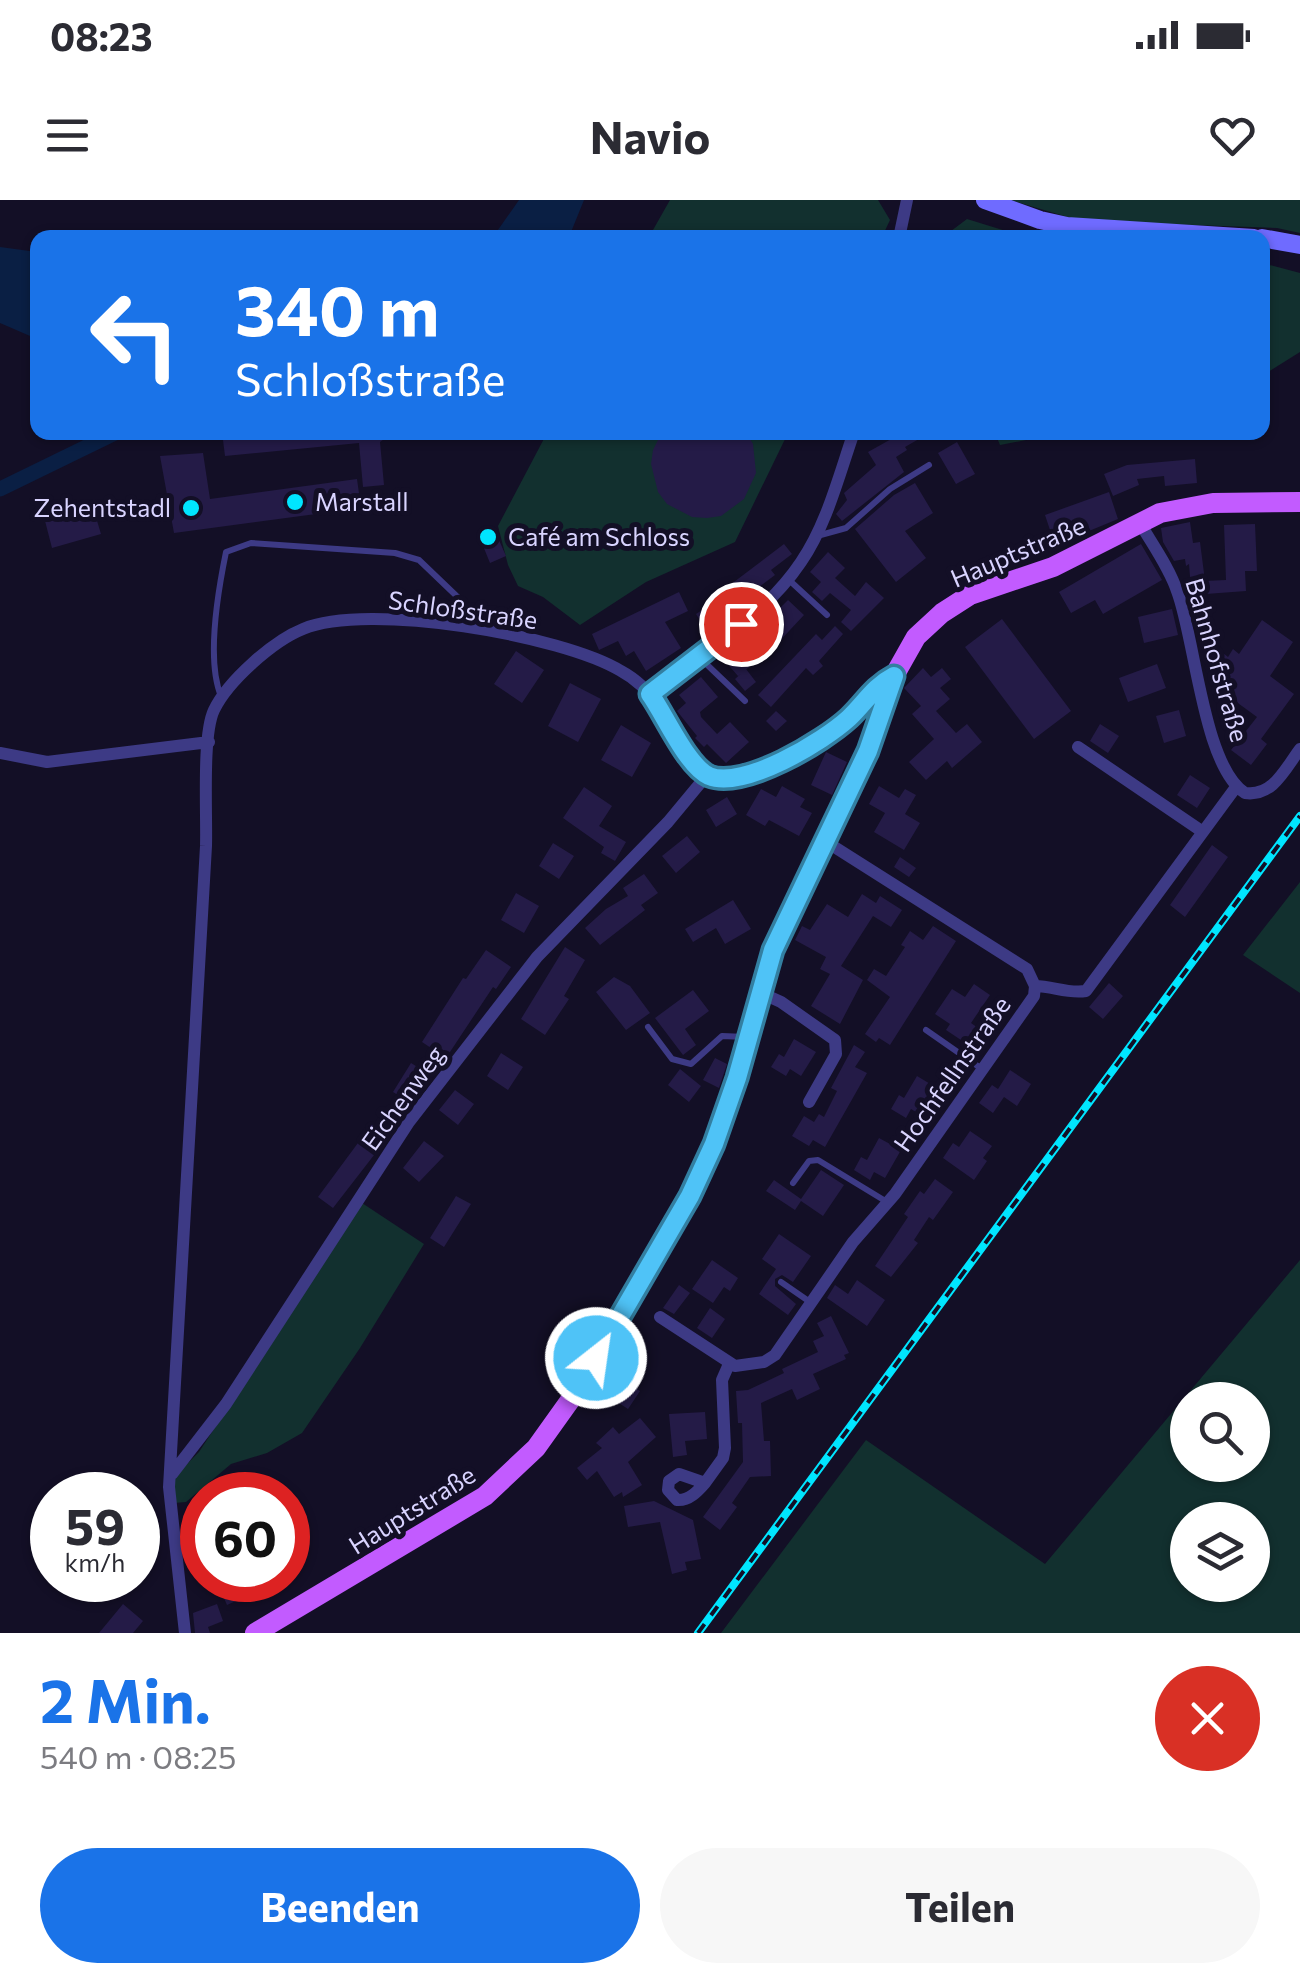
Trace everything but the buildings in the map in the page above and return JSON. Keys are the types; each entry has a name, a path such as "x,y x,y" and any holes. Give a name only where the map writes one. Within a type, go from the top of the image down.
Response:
{"main road":[{"path":"985,200 1067,226 1129,230"},
{"path":"1270,239 1300,244"},
{"name":"Hauptstraße","path":"255,1633 467,1508 504,1481 536,1448 576,1390 690,1196 726,1112 778,937 868,751 894,676 916,638 957,602 1066,562 1140,522 1194,505 1300,502"}],"street":[{"path":"901,230 907,200"},
{"path":"650,694 741,624 788,579 816,536 851,440"},
{"name":"Bahnhofstraße","path":"1140,522 1176,587 1188,625 1196,688 1229,778 1236,787"},
{"name":"Schloßstraße","path":"185,1633 170,1504 212,713 222,697 264,654 304,628 382,619 496,633 598,658 626,673 650,694 689,757 707,775"},
{"path":"707,775 728,778 754,772 824,739 852,716 877,685 894,676"},
{"path":"0,753 47,762 208,742"},
{"path":"1078,748 1203,832"},
{"path":"1035,986 1053,986 1071,993 1086,991 1236,787 1245,793 1264,792 1300,749"},
{"name":"Eichenweg","path":"171,1476 226,1404 409,1122 537,957 668,822 707,775"},
{"name":"Hochfellnstraße","path":"729,1364 764,1362 774,1356 853,1242 888,1203 983,1070 1028,1006 1035,986 1027,970 824,841"},
{"path":"759,992 781,1002 835,1040 836,1054 809,1102"},
{"path":"660,1317 729,1364 722,1380 724,1454 705,1482"}],"lane":[{"path":"816,536 846,528 890,489 929,465"},
{"path":"222,697 214,677 220,577 226,552 251,543 387,551 419,560 496,633"},
{"path":"788,579 828,615"},
{"path":"699,657 745,701"},
{"path":"648,1028 672,1058 690,1064 722,1036 747,1038"},
{"path":"926,1030 983,1070"},
{"path":"793,1183 808,1160 818,1160 888,1203"},
{"path":"781,1282 811,1302"}],"green space":[{"path":"670,200 878,200 890,220 885,230 653,230"},
{"path":"1010,200 1300,200 1300,233 1277,228 1071,218"},
{"path":"967,219 1002,230 952,230"},
{"path":"1270,265 1300,273 1300,352 1270,371"},
{"path":"543,440 785,440 735,542 646,582 580,625 543,597 518,586 498,526"},
{"path":"998,440 1026,440 1000,445"},
{"path":"1300,882 1300,993 1243,955"},
{"path":"362,1203 424,1244 302,1433 267,1453 231,1464 222,1472 180,1472 180,1502 174,1503 175,1476 199,1452"},
{"path":"1300,1260 1300,1633 721,1633 866,1440 1045,1564 1170,1415 1170,1482 1270,1482 1270,1382 1198,1382"}],"water":[{"path":"519,200 584,200 572,230 498,230"},
{"path":"0,247 30,251 30,336 0,323"}],"waterway":[{"path":"0,489 101,440"}],"railway":[{"path":"698,1633 1300,816"}],"place":[{"name":"Marstall","path":"295,502"},
{"name":"Zehentstadl","path":"191,508"},
{"name":"Café am Schloss","path":"488,537"}],"route":[{"path":"596,1358 690,1196 714,1144 773,950 858,774 894,676 871,690 852,716 824,739 754,772 712,777 689,757 650,694 741,624"}]}
